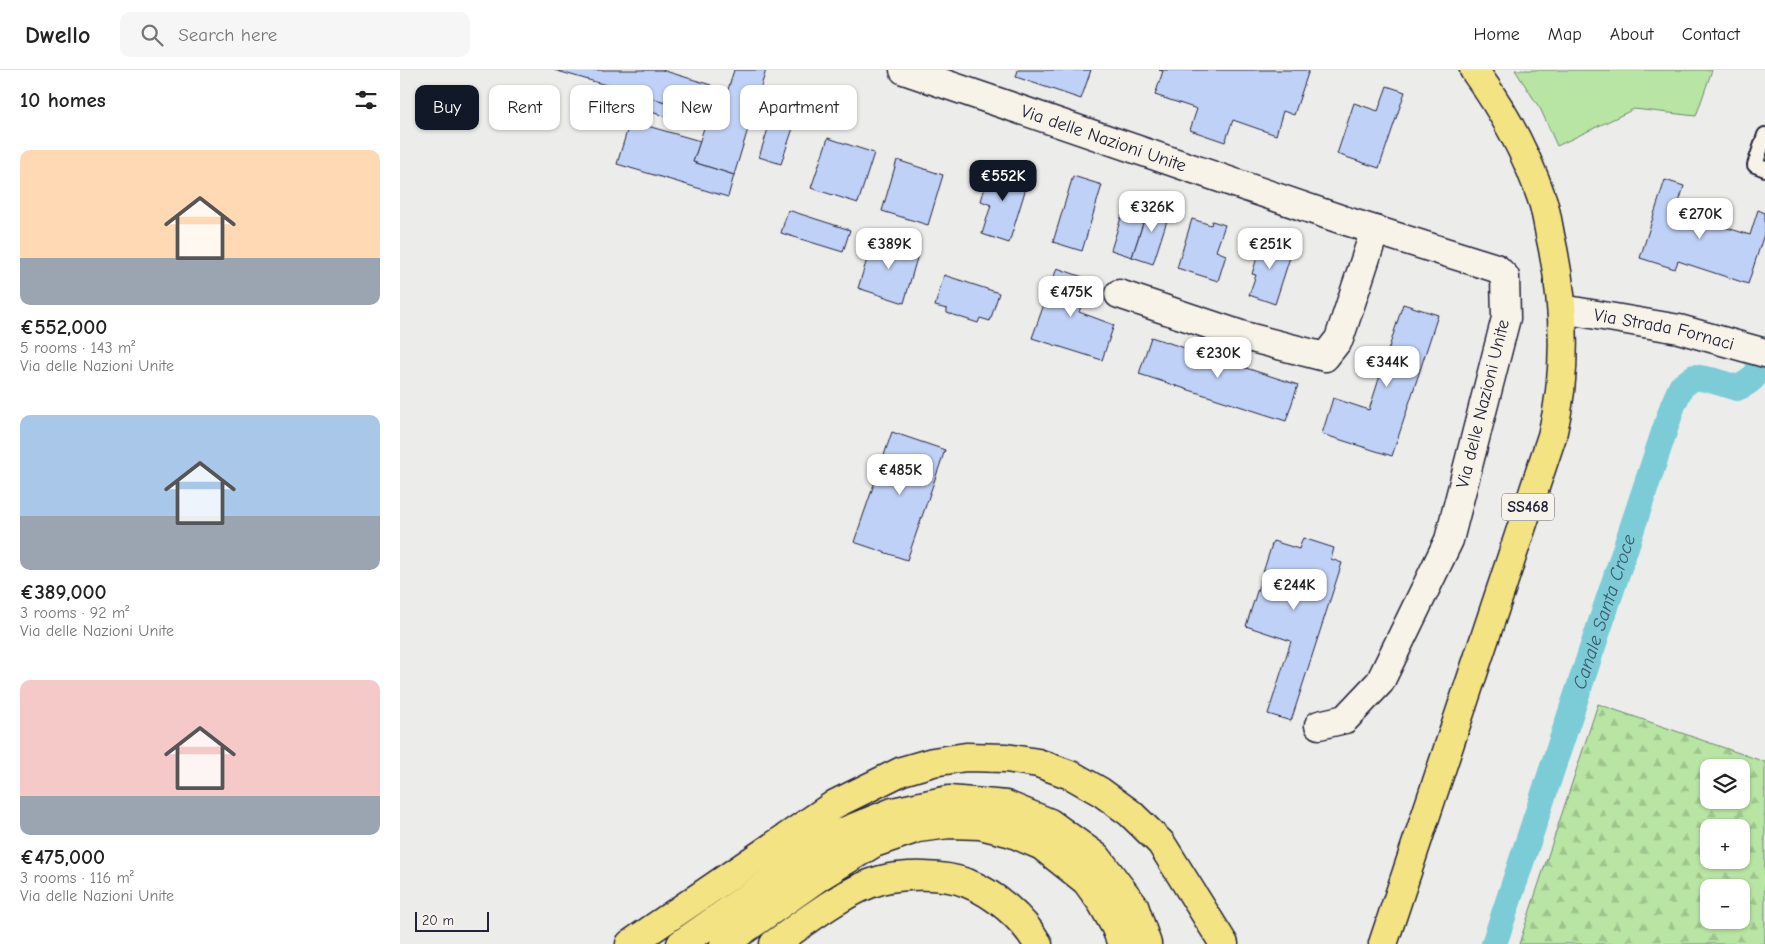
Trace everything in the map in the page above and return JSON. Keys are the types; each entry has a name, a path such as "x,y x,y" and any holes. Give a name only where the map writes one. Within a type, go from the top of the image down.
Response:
{"main road":[{"name":"SS468","path":"1383,944 1552,436 1559,406 1563,367 1562,309 1556,259 1543,202 1520,144 1491,94 1474,70"},
{"path":"630,944 835,804 902,771 933,762 966,757 1006,758 1038,764 1073,776 1101,792 1123,808 1161,844 1224,944"},
{"path":"681,944 838,834 893,812 949,800 1006,805 1058,828 1097,857 1134,906 1147,944"},
{"path":"724,944 820,876 874,844 918,828 949,824 980,825 1012,833 1042,846 1086,881 1102,903 1115,926 1122,944"},
{"path":"774,944 847,894 880,880 912,876 937,876 966,882 988,893 1014,914 1038,944"}],"street":[{"name":"Via delle Nazioni Unite","path":"904,70 1375,230 1496,268 1505,277 1506,318 1449,540 1380,682 1345,719 1319,725"},
{"path":"1120,294 1244,336 1325,357 1339,339 1375,230"},
{"name":"Via Strada Fornaci","path":"1562,309 1679,329 1759,351"}],"lane":[{"path":"1765,135 1755,166 1765,168"}],"green space":[{"path":"1515,70 1712,70 1696,116 1634,109 1557,146 1541,110"},
{"path":"1598,704 1765,762 1765,944 1519,944"}],"building":[{"path":"554,70 662,70 711,85 663,85 663,101 653,99 653,85 606,85"},
{"path":"734,70 766,70 761,85 740,85 740,130 748,130 734,175 693,162 703,130 730,130 729,85"},
{"path":"1018,70 1091,70 1081,99 1016,77"},
{"path":"1159,70 1309,70 1294,115 1283,111 1276,135 1233,120 1225,142 1190,130 1197,109 1155,95 1163,71"},
{"path":"1387,86 1405,92 1379,168 1337,154 1354,103 1378,111"},
{"path":"653,98 663,101 663,116 653,113"},
{"path":"653,128 700,141 693,162 734,175 728,197 617,164 627,130 653,130"},
{"path":"768,130 792,130 781,164 759,157"},
{"path":"828,138 874,153 858,203 811,188"},
{"path":"897,160 943,175 928,225 882,211"},
{"path":"991,166 1029,178 1009,243 982,234 991,205 981,201"},
{"path":"1073,176 1102,185 1082,251 1053,242"},
{"path":"1665,180 1684,186 1676,212 1750,235 1758,210 1765,213 1765,231 1748,284 1678,261 1675,269 1640,258"},
{"path":"1128,195 1150,202 1132,257 1111,250"},
{"path":"1150,202 1171,208 1153,264 1132,257"},
{"path":"788,210 850,230 843,252 781,233"},
{"path":"1192,219 1211,225 1212,221 1225,225 1216,251 1226,255 1218,281 1177,268"},
{"path":"874,237 919,251 904,303 858,288"},
{"path":"1263,238 1293,248 1275,304 1249,295 1256,275 1252,274"},
{"path":"1057,268 1091,280 1079,312 1114,325 1102,360 1032,338"},
{"path":"944,275 999,293 990,321 980,318 978,323 947,313 947,309 935,306"},
{"path":"1403,304 1438,315 1392,456 1322,434 1333,398 1369,410"},
{"path":"1151,337 1298,385 1286,421 1139,374"},
{"path":"892,432 945,450 907,560 854,542"},
{"path":"1303,538 1334,548 1331,559 1342,563 1291,721 1268,714 1291,641 1246,626 1273,541 1299,549"}],"waterway":[{"name":"Canale Santa Croce","path":"1494,944 1673,405 1681,387 1694,377 1737,388 1744,385 1757,373 1765,349"}]}
